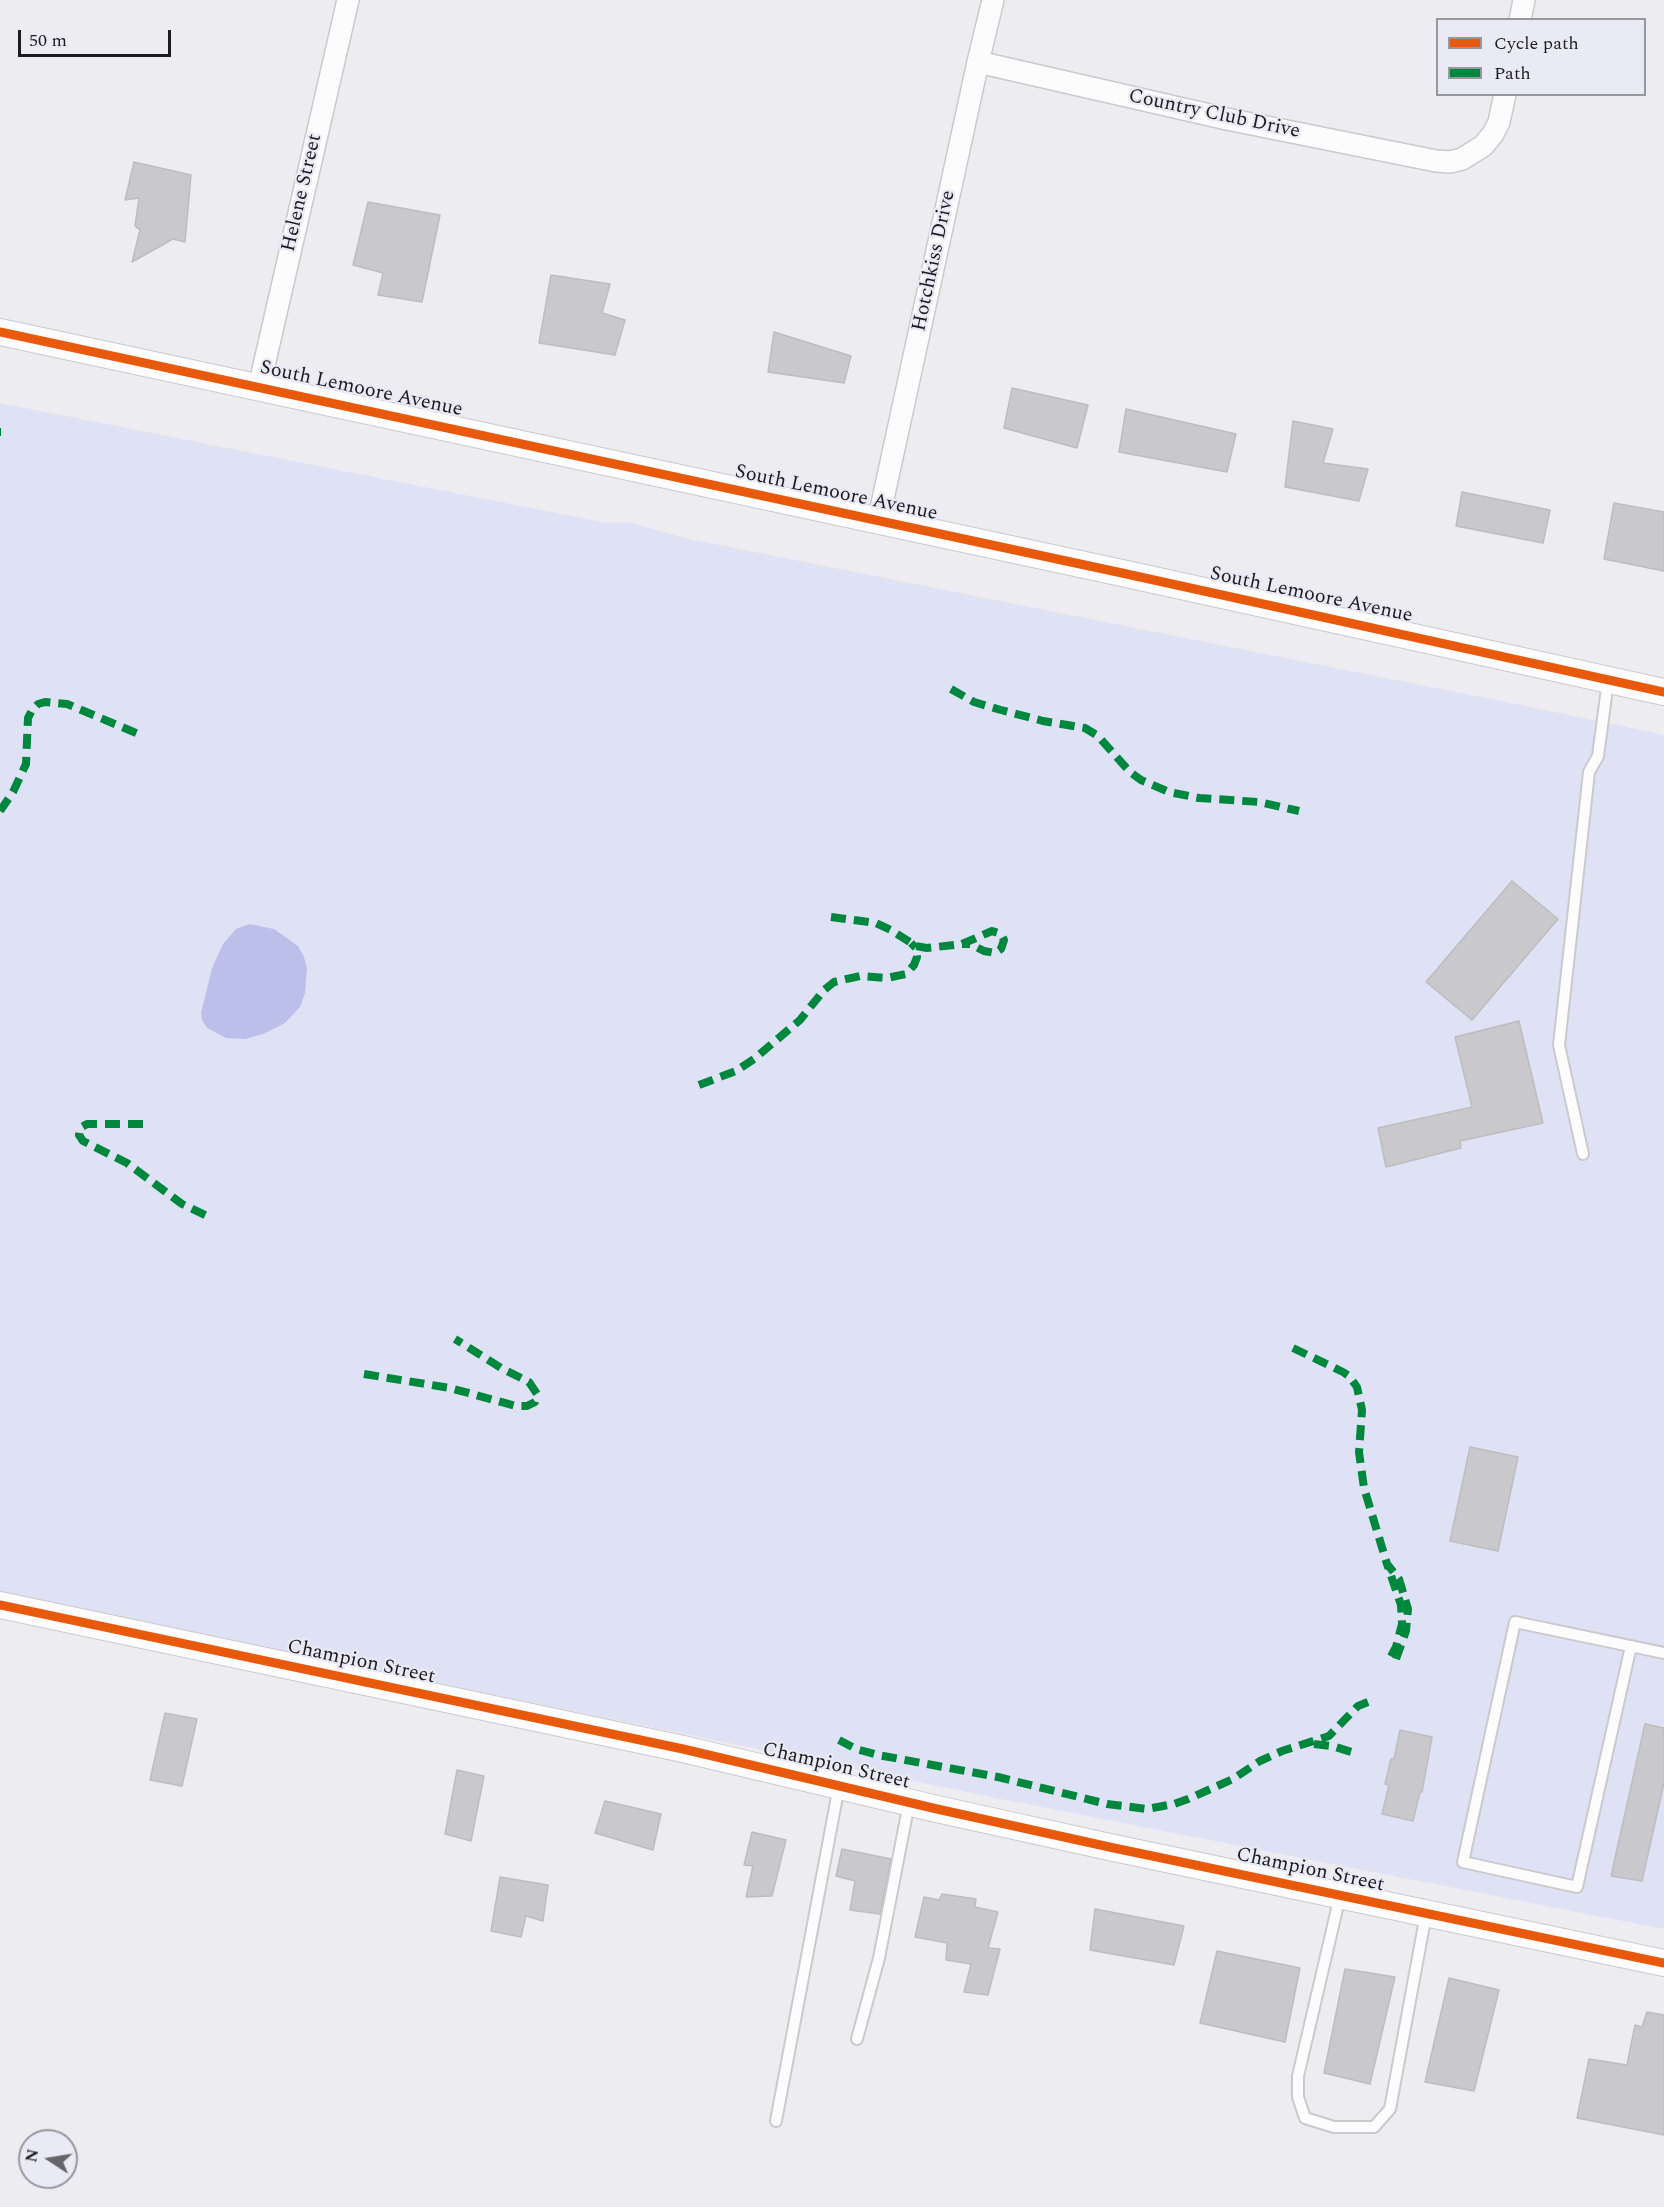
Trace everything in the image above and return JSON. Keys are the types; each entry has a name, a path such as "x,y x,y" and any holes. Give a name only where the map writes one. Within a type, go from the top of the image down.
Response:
{"street":[{"name":"Helene Street","path":"259,387 348,0"},
{"name":"Hotchkiss Drive","path":"878,522 993,0"},
{"path":"1520,18 1524,0"},
{"name":"Country Club Drive","path":"978,62 1227,119 1450,162 1473,154 1493,134 1499,122 1505,96"},
{"name":"South Lemoore Avenue","path":"0,332 1664,692"},
{"name":"Champion Street","path":"0,1605 682,1749 909,1803 1664,1963"}],"lane":[{"path":"1583,1155 1559,1044 1589,772 1598,756 1608,680"},
{"path":"1631,1646 1577,1887 1463,1862 1515,1622 1631,1646 1664,1653"},
{"path":"776,2121 839,1786"},
{"path":"857,2039 879,1958 909,1803"},
{"path":"1340,1896 1298,2076 1298,2097 1305,2118 1334,2127 1374,2127 1390,2109 1426,1914"}],"shaded area":[{"path":"0,403 606,523 628,522 684,538 1664,735 1664,1929 1001,1799 0,1593"}],"water":[{"path":"249,924 274,929 298,946 307,968 305,993 300,1007 285,1023 263,1034 245,1039 226,1038 207,1028 201,1013 212,968 223,944 236,929"}],"building":[{"path":"134,162 191,175 185,242 173,239 132,262 140,230 135,226 139,198 125,200"},
{"path":"368,202 440,215 422,302 378,295 383,273 353,265"},
{"path":"551,275 610,284 602,313 625,320 615,355 539,343"},
{"path":"774,332 851,356 844,383 768,372"},
{"path":"1012,388 1088,405 1077,448 1004,428"},
{"path":"1126,409 1236,434 1227,472 1119,452"},
{"path":"1293,421 1333,429 1323,463 1368,469 1359,501 1285,487"},
{"path":"1462,492 1550,510 1543,543 1456,526"},
{"path":"1614,503 1664,512 1664,571 1604,559"},
{"path":"1512,881 1558,919 1472,1020 1426,982"},
{"path":"1519,1021 1543,1123 1460,1141 1461,1148 1386,1167 1378,1128 1472,1107 1455,1037"},
{"path":"1470,1447 1518,1457 1498,1551 1450,1541"},
{"path":"165,1713 197,1719 182,1786 150,1780"},
{"path":"1645,1724 1664,1728 1664,1783 1642,1881 1611,1876"},
{"path":"1400,1730 1432,1737 1422,1792 1420,1792 1413,1821 1382,1814 1389,1785 1385,1784 1391,1759 1394,1759"},
{"path":"457,1770 484,1776 471,1841 445,1834"},
{"path":"605,1801 661,1814 653,1850 595,1833"},
{"path":"752,1832 786,1840 772,1896 746,1897 753,1866 744,1865"},
{"path":"842,1849 891,1859 880,1914 850,1910 855,1881 836,1876"},
{"path":"500,1877 548,1885 543,1921 526,1916 521,1937 491,1931"},
{"path":"942,1894 976,1899 975,1907 998,1912 988,1948 1000,1949 988,1995 964,1992 971,1964 946,1960 947,1943 915,1937 924,1897 939,1900"},
{"path":"1095,1909 1184,1926 1174,1965 1090,1950"},
{"path":"1217,1951 1300,1968 1285,2042 1200,2023"},
{"path":"1345,1969 1395,1977 1370,2084 1324,2073"},
{"path":"1449,1978 1499,1990 1474,2091 1425,2082"},
{"path":"1647,2012 1664,2015 1664,2135 1577,2118 1589,2059 1627,2065 1635,2025 1642,2027"}],"marked path":[{"path":"951,689 974,702 1001,710 1043,721 1085,728 1098,736 1130,772 1141,780 1169,792 1199,798 1259,802 1299,811"},
{"path":"0,811 13,792 26,764 28,718 38,704 45,702 67,704 141,735"},
{"path":"831,917 876,923 916,946 927,948 962,944 992,931 1001,934 1004,940 1001,949 995,953 984,951 970,944 962,944"},
{"path":"699,1085 736,1071 754,1059 800,1020 824,990 834,982 860,976 887,978 906,974 914,965 917,957 916,948 911,943"},
{"path":"143,1124 87,1124 80,1128 79,1135 83,1141 127,1163 182,1204 209,1217"},
{"path":"364,1374 450,1388 516,1406 527,1406 535,1402 537,1394 529,1382 501,1368 455,1339"},
{"path":"1293,1348 1343,1372 1357,1387 1362,1410 1359,1452 1364,1488 1387,1564 1399,1579 1408,1609 1406,1631 1396,1659 1390,1658 1396,1647 1402,1624 1401,1605 1387,1564"},
{"path":"839,1740 856,1749 878,1755 998,1777 1107,1804 1147,1809 1188,1799 1233,1779 1260,1761 1282,1751 1329,1736 1358,1706 1368,1702"},
{"path":"1314,1744 1332,1746 1358,1754"}],"cycle path":[{"path":"0,332 1664,692"},
{"path":"0,1605 683,1749 1114,1848 1664,1963"}]}
